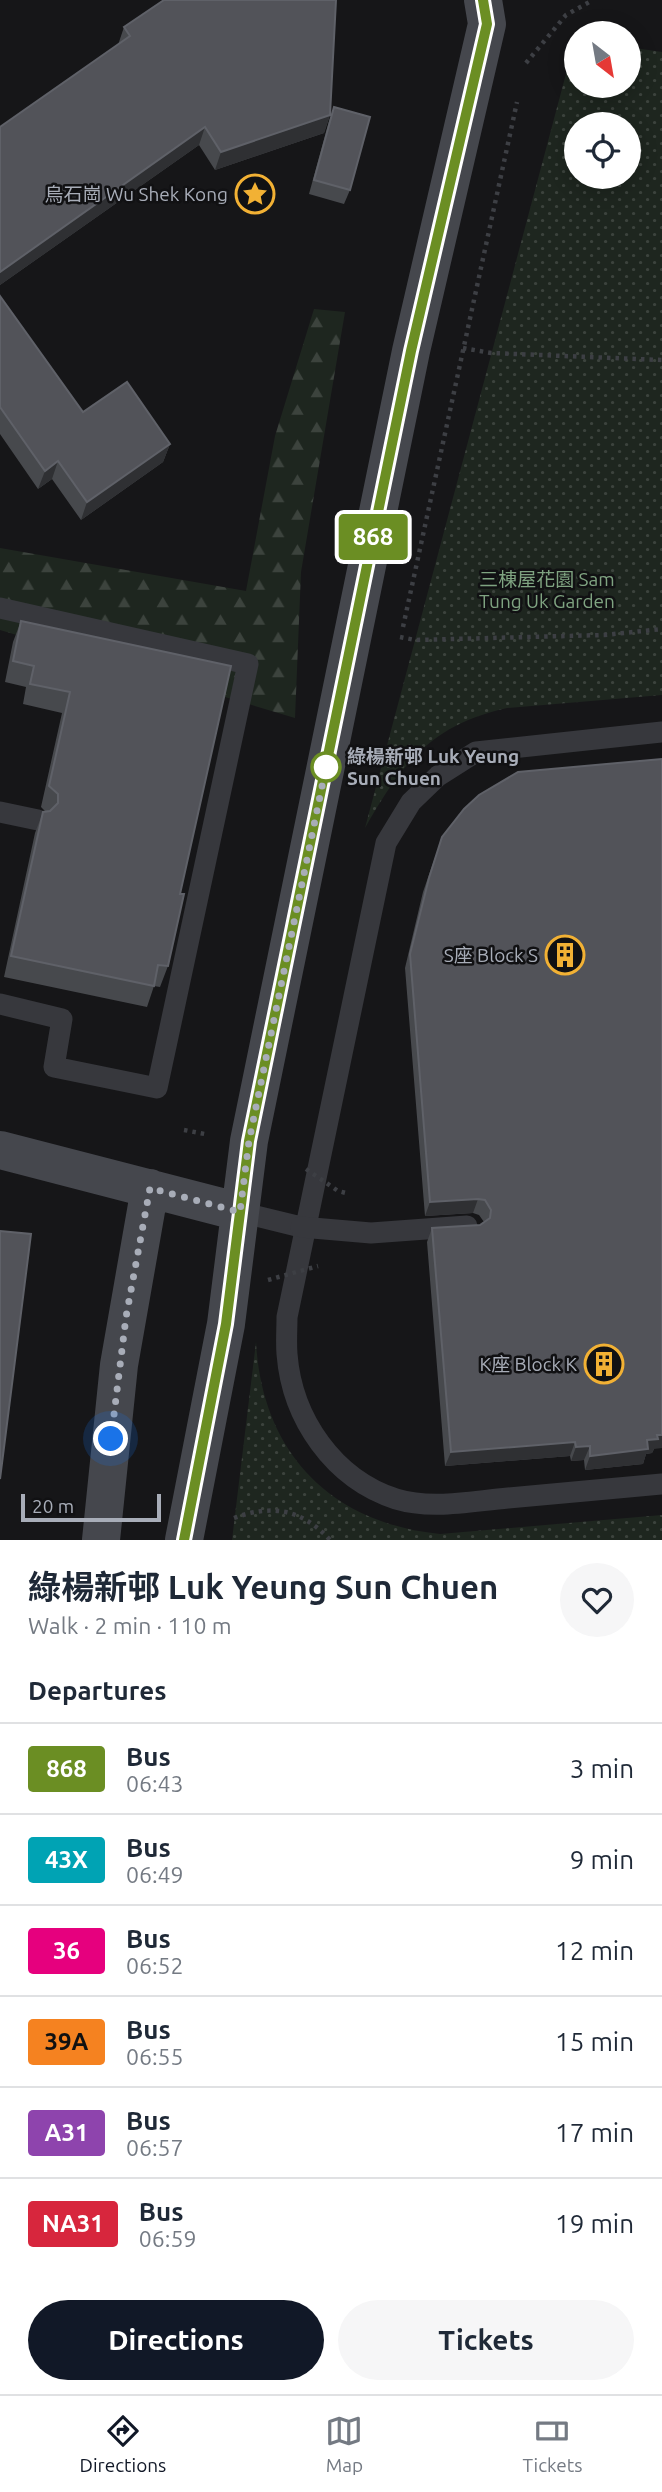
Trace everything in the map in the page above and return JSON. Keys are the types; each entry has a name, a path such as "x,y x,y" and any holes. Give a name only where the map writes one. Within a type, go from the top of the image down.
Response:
{"main road":[{"path":"184,1540 226,1324 249,1141 411,351 493,8"},
{"path":"0,1150 240,1212"},
{"path":"101,1540 119,1366 150,1188"}],"lane":[{"path":"0,608 248,664 157,1088 54,1067 62,1019 0,1004"},
{"path":"662,732 476,752 438,776 411,802 386,843 287,1317 287,1356 297,1398 308,1427 343,1470 397,1499 436,1504 662,1484"},
{"path":"0,812 38,820"},
{"path":"240,1212 301,1227 371,1233 473,1226"}],"path":[{"path":"523,75 526,61 566,15 593,0"},
{"path":"517,102 400,637 415,640 604,635 662,629"},
{"path":"463,348 491,353 662,360"},
{"path":"301,1159 306,1169 338,1191 348,1193"},
{"path":"233,1518 264,1509 283,1511 312,1524 330,1540"}],"green space":[{"name":"三棟屋花園 Sam Tung Uk Garden","path":"641,49 662,52 662,695 507,708 481,715 438,736 421,750 392,784 365,828 564,81 564,98 641,98"},
{"path":"314,309 345,312 301,572 295,718 0,630 0,548 246,591 275,436"},
{"path":"256,1342 261,1381 272,1417 288,1448 309,1475 335,1497 366,1515 401,1527 440,1534 662,1515 662,1540 232,1540"}],"building":[{"path":"164,0 336,0 330,115 221,152 205,127 0,272 0,127 130,36 124,27"},
{"path":"334,107 370,117 350,190 314,180"},
{"path":"0,296 83,412 127,382 170,444 87,502 58,461 45,471 0,407"},
{"path":"21,621 231,666 180,894 184,894 168,966 158,965 154,986 11,956 43,812 50,811 58,803 58,794 49,786 70,692 30,684 34,666 13,661"},
{"name":"綠楊新邨 Luk Yeung Sun Chuen","path":"662,759 662,1435 657,1435 658,1439 647,1440 648,1449 590,1456 590,1446 576,1447 575,1442 451,1452 432,1228 480,1225 490,1218 491,1210 485,1200 478,1199 430,1202 410,954 429,878 442,837 464,809 479,795 518,772"},
{"path":"0,1231 31,1234 0,1479"}],"bus line":[{"name":"868","path":"184,1540 226,1324 249,1141 411,351 487,24 483,0"}],"place":[{"name":"烏石崗 Wu Shek Kong","path":"255,194"},
{"name":"綠楊新邨 Luk Yeung Sun Chuen","path":"326,767"},
{"name":"S座 Block S","path":"565,955"},
{"name":"K座 Block K","path":"604,1364"}],"route":[{"path":"111,1439 126,1317 150,1188 240,1212 249,1141 326,767"}]}
